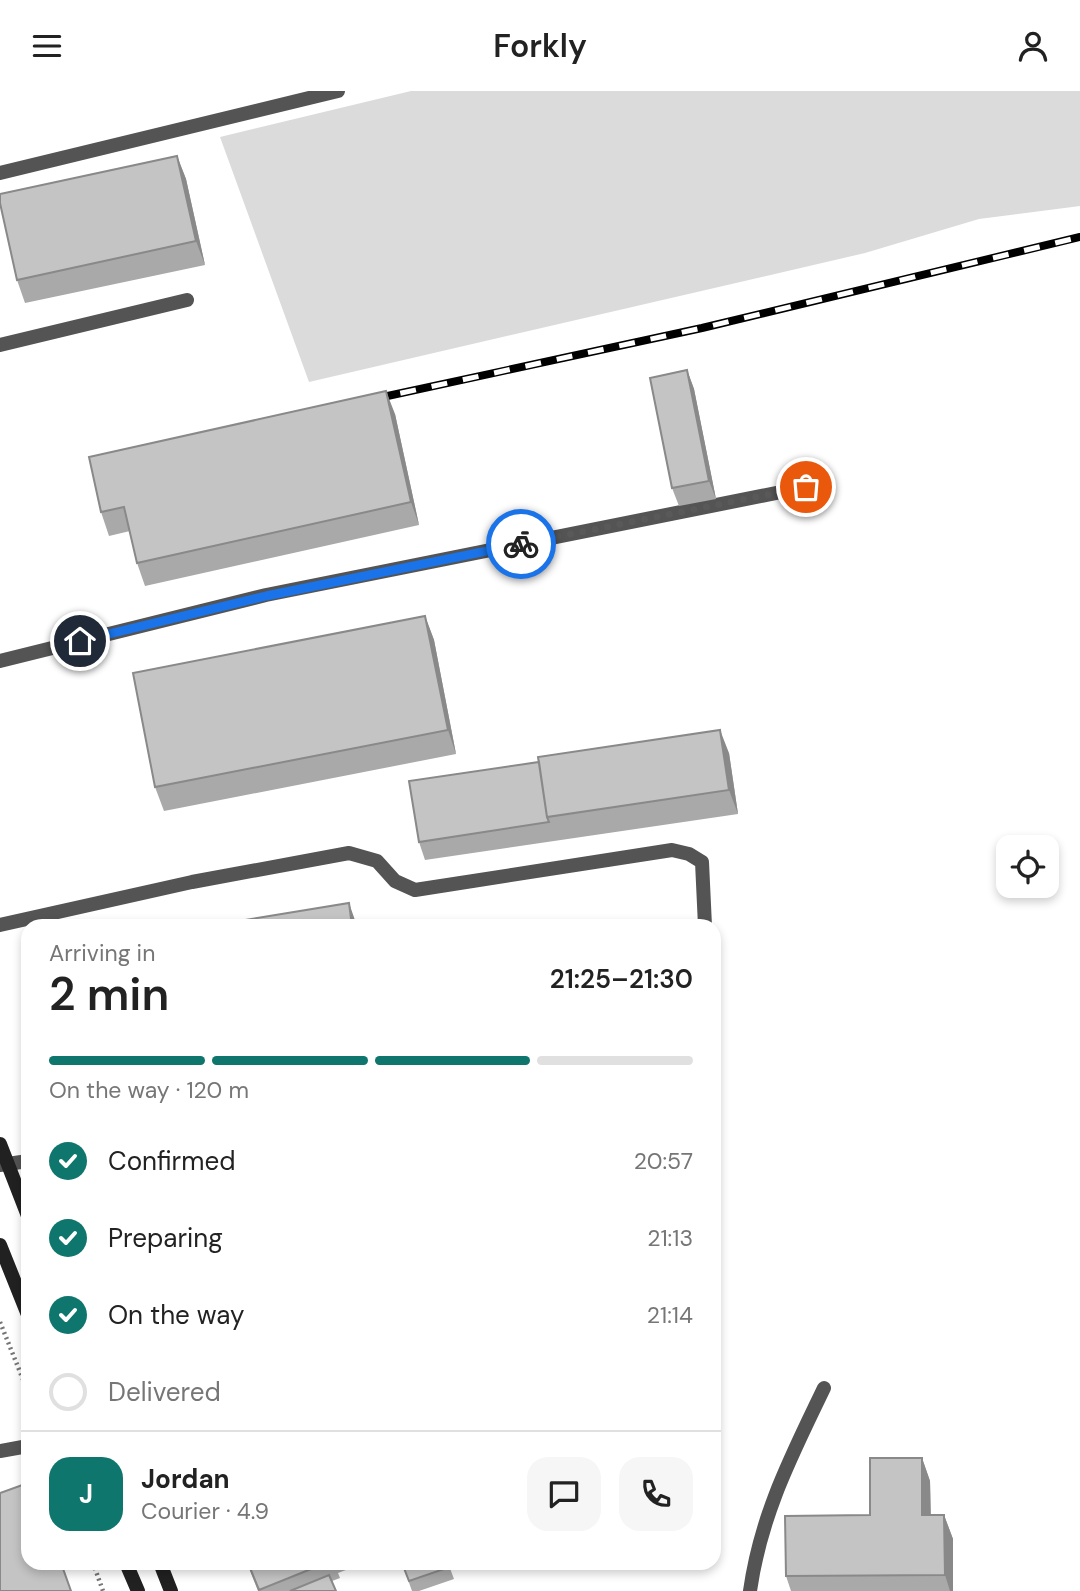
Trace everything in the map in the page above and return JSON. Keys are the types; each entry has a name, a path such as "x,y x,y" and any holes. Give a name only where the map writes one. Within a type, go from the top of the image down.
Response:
{"main road":[{"path":"0,1144 4,1165 21,1201"},
{"path":"0,1245 21,1298"},
{"path":"129,1570 138,1591"},
{"path":"163,1570 171,1591"}],"lane":[{"path":"0,173 338,91"},
{"path":"0,345 187,300"},
{"path":"0,661 266,596 806,487"},
{"path":"27,919 192,882 349,853 377,861 395,881 415,890 671,850 689,854 702,862 705,919"},
{"path":"0,925 21,920"},
{"path":"750,1591 761,1534 770,1505 824,1388"},
{"path":"0,1451 21,1447"}],"path":[{"path":"0,1322 21,1374"},
{"path":"96,1570 103,1591"}],"shaded area":[{"path":"411,91 1080,91 1080,206 979,219 865,253 309,382 220,137"}],"building":[{"path":"177,156 196,241 17,280 0,194"},
{"path":"687,370 709,481 672,488 650,378"},
{"path":"386,391 411,502 137,563 124,507 101,512 89,457"},
{"path":"425,616 448,730 155,787 133,673"},
{"path":"720,730 729,790 547,817 538,757"},
{"path":"539,762 549,822 419,842 409,781"},
{"path":"349,903 351,919 251,919"},
{"path":"870,1458 922,1458 922,1515 944,1515 945,1575 786,1576 785,1516 870,1515"},
{"path":"21,1486 21,1570 64,1570 71,1591 0,1591 0,1493"},
{"path":"251,1570 309,1570 259,1590"},
{"path":"405,1570 441,1570 409,1581"},
{"path":"329,1575 336,1591 290,1591"}],"railway":[{"path":"369,400 702,328 1080,237"}],"way so far":[{"path":"521,544 806,487"}],"route":[{"path":"80,641 266,596 521,544"}]}
